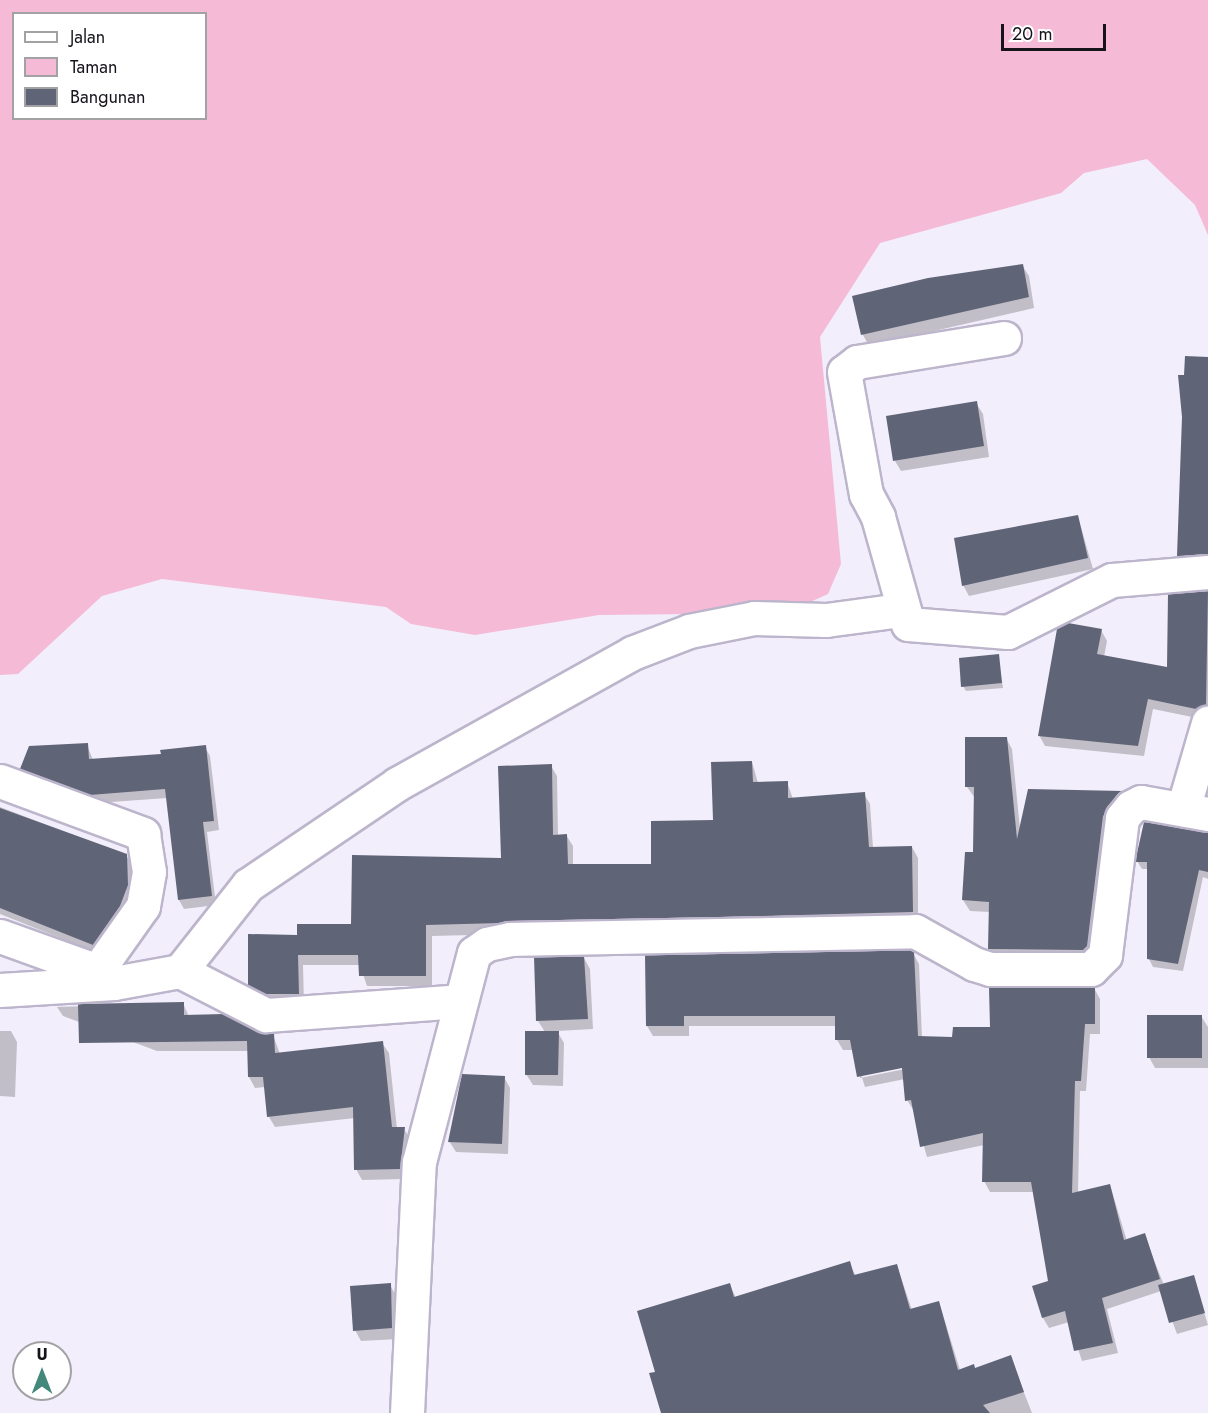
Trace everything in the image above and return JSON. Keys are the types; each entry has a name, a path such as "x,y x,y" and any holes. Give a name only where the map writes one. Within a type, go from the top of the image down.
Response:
{"street":[{"path":"1004,338 856,362 844,372 866,494 878,517 901,610 908,624 922,628 1008,632 1112,580 1208,572"},
{"path":"180,971 248,885 397,784 632,653 690,631 754,618 826,620 901,610"},
{"path":"407,1413 419,1162 474,953 487,944 510,939 915,931 974,964 990,969 1091,969 1105,955 1122,818 1131,807 1141,802 1195,812 1208,723"},
{"path":"0,781 143,834 149,872 144,906 113,954 106,977"},
{"path":"0,936 106,977"},
{"path":"0,990 106,977 180,971 266,1015 460,1001"}],"green space":[{"path":"0,0 1208,0 1208,235 1195,205 1147,159 1084,173 1061,193 880,243 820,337 841,564 828,594 786,613 599,615 475,635 411,624 386,607 162,579 102,596 18,674 0,675"}],"building":[{"path":"1023,264 1029,297 861,335 852,296 928,278"},
{"path":"1185,356 1208,357 1208,554 1177,556 1182,417 1178,375 1184,375"},
{"path":"977,401 984,446 893,461 886,416"},
{"path":"1078,515 1088,558 962,586 954,538"},
{"path":"1208,591 1206,705 1196,709 1148,699 1138,746 1038,736 1057,629 1068,623 1102,629 1097,654 1167,667 1168,594"},
{"path":"999,654 1002,683 961,687 959,658"},
{"path":"965,737 1007,737 1017,839 1028,789 1122,791 1103,816 1087,946 1083,950 988,949 989,902 962,900 965,852 973,852 974,787 965,787"},
{"path":"88,743 89,759 161,754 160,750 206,745 214,821 203,822 212,896 178,900 165,789 90,795 20,769 29,746"},
{"path":"752,761 753,782 788,781 788,798 865,792 869,847 912,846 913,912 426,925 426,976 359,976 358,955 298,955 299,994 265,994 248,985 248,934 297,935 297,924 351,924 352,855 501,858 498,766 552,764 553,835 567,834 568,864 651,864 651,821 713,820 711,762"},
{"path":"0,808 127,854 128,885 120,906 93,945 0,908"},
{"path":"1144,822 1208,832 1208,872 1199,870 1178,964 1147,959 1147,862 1135,862"},
{"path":"910,950 914,952 918,1036 952,1037 953,1027 990,1027 989,988 1095,987 1095,1024 1085,1024 1081,1081 1075,1081 1072,1193 1110,1184 1124,1240 1145,1233 1160,1279 1102,1298 1113,1343 1074,1351 1065,1311 1042,1318 1032,1286 1048,1281 1031,1182 982,1182 983,1133 920,1147 911,1100 905,1101 902,1068 857,1077 850,1040 835,1040 835,1016 684,1016 684,1026 646,1026 645,955"},
{"path":"584,956 588,1019 536,1021 534,957"},
{"path":"184,1002 184,1015 224,1014 257,1032 274,1033 275,1053 383,1041 392,1127 405,1127 400,1169 354,1170 353,1107 267,1117 263,1077 248,1077 247,1041 79,1043 78,1004"},
{"path":"1147,1015 1202,1015 1202,1058 1147,1058"},
{"path":"525,1031 559,1031 558,1075 525,1075"},
{"path":"462,1074 505,1076 502,1144 448,1142"},
{"path":"850,1261 854,1275 897,1264 910,1309 939,1301 958,1370 974,1364 975,1368 1011,1355 1024,1392 983,1405 990,1413 661,1413 649,1373 655,1372 637,1311 730,1283 734,1297"},
{"path":"1194,1275 1205,1313 1169,1323 1158,1285"},
{"path":"391,1283 392,1328 353,1331 350,1286"}]}
